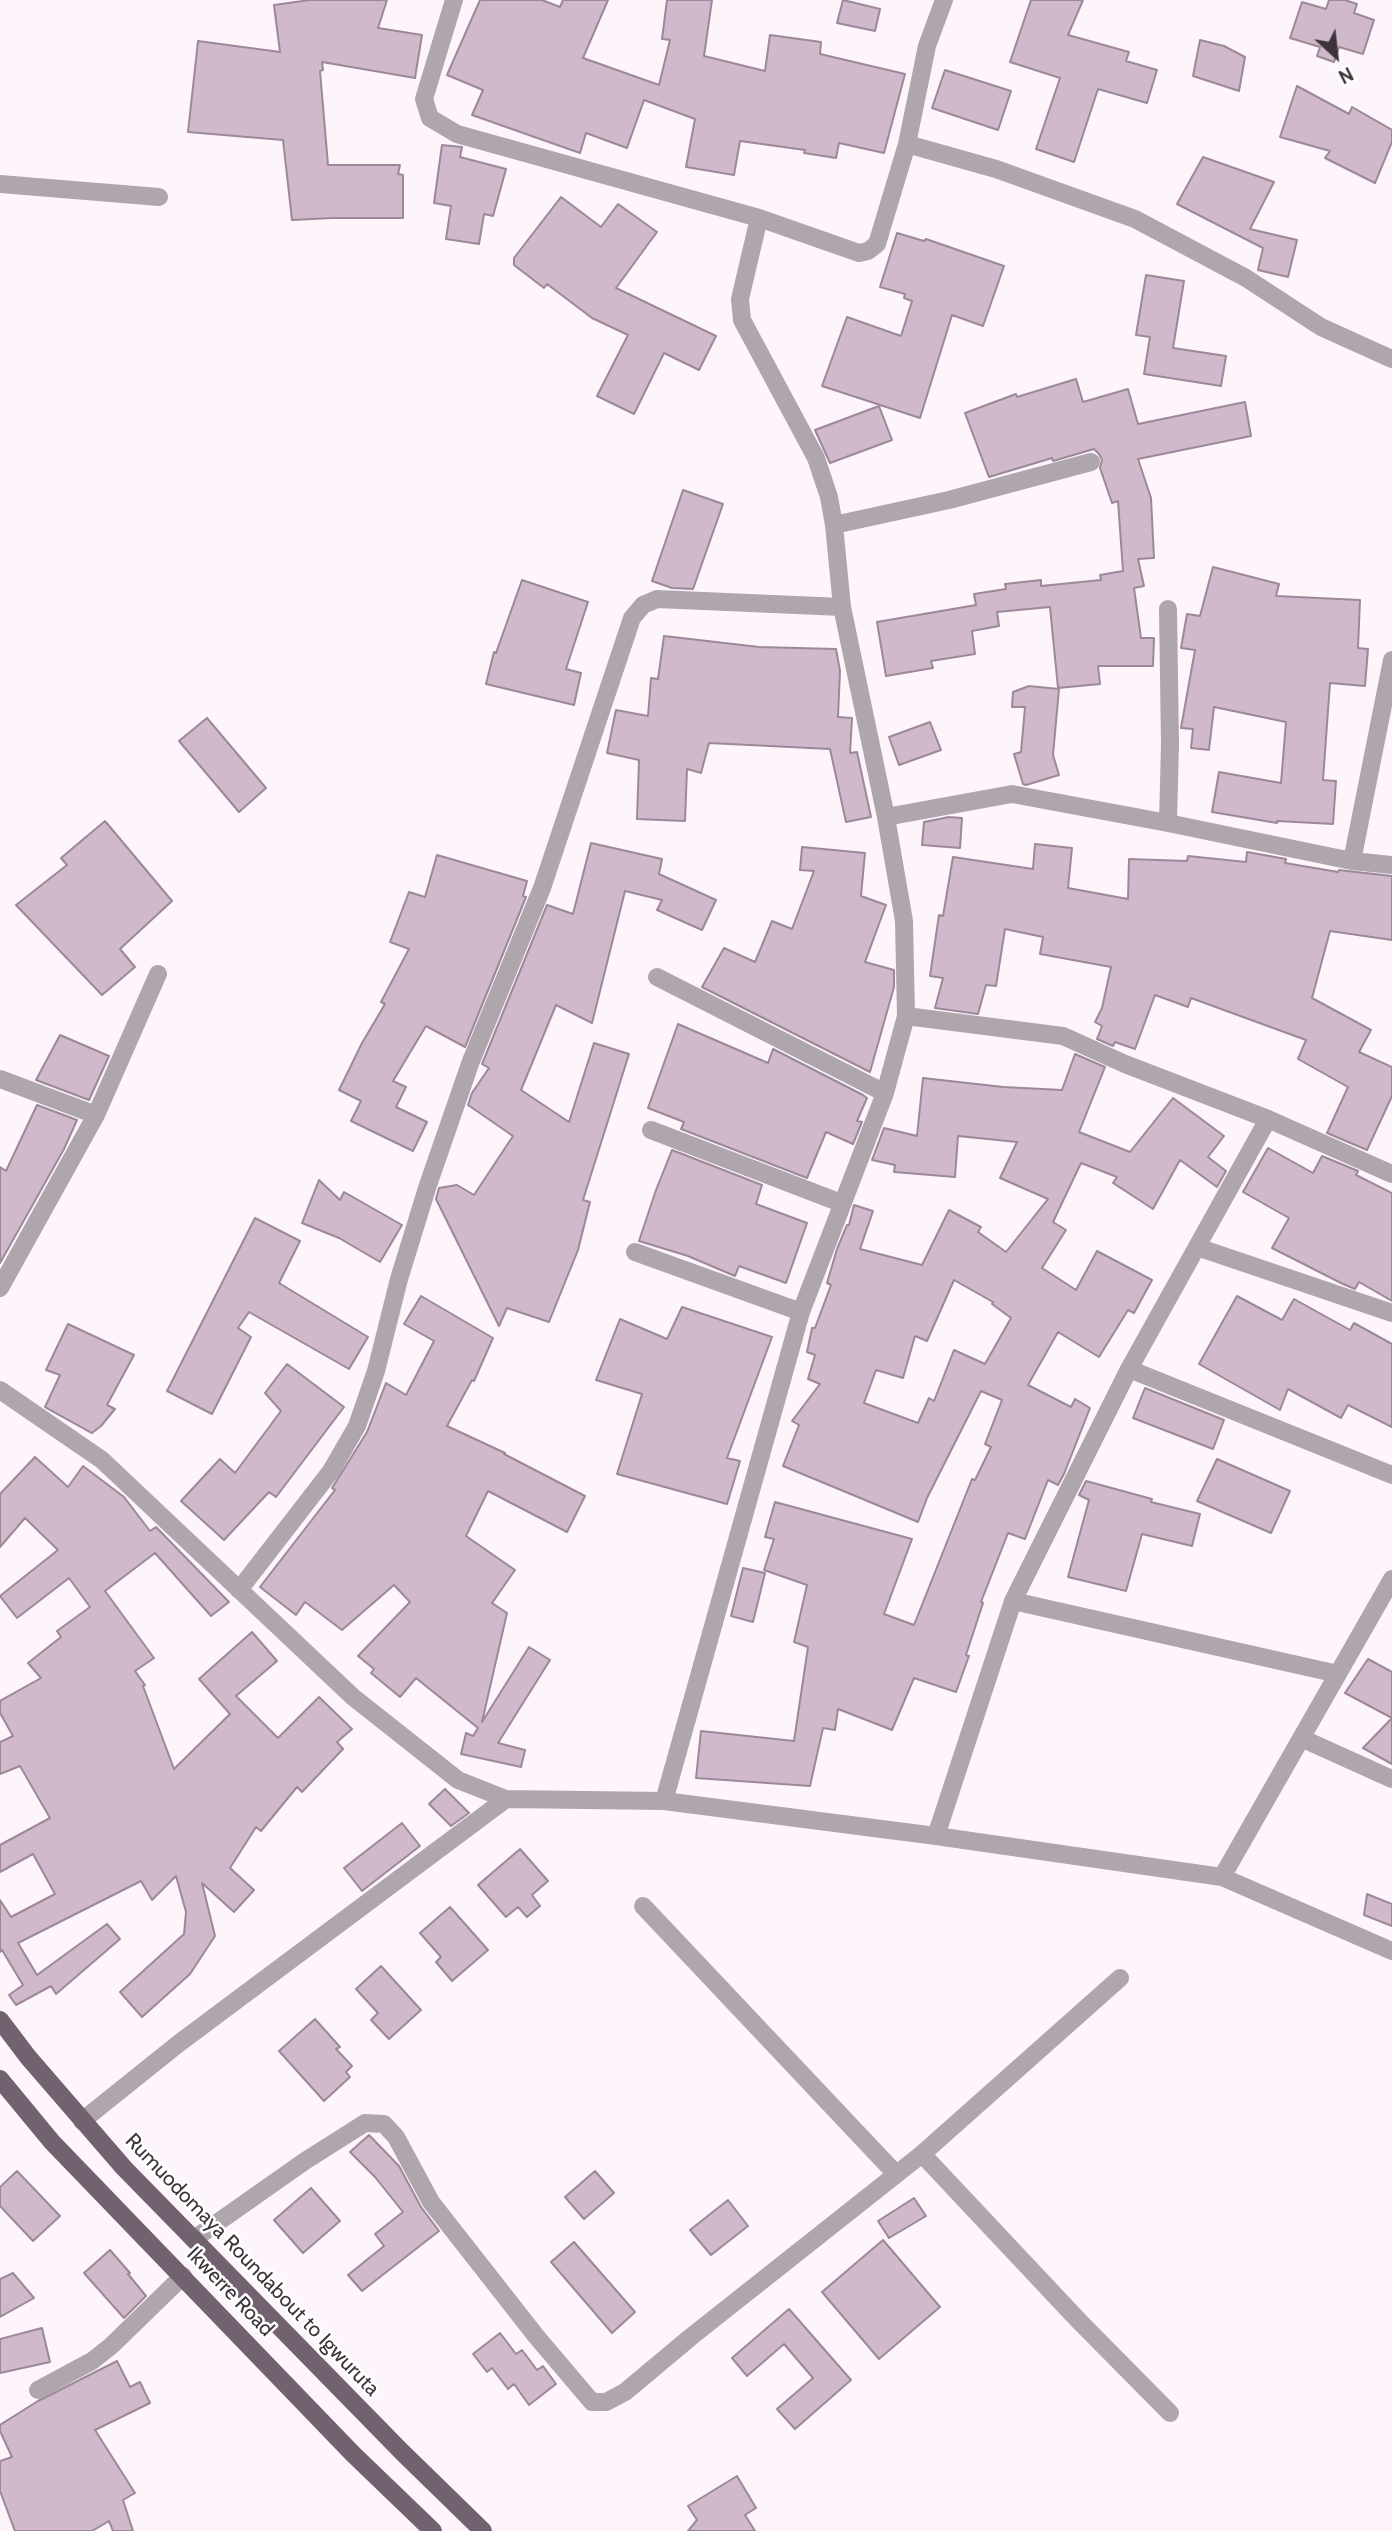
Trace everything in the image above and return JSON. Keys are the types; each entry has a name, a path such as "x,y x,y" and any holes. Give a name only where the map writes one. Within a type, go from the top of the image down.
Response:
{"main road":[{"name":"Rumuodomaya Roundabout to Igwuruta","path":"0,2020 28,2057 124,2168 393,2443 483,2531"},
{"name":"Ikwerre Road","path":"0,2079 52,2142 354,2454 433,2531"}],"street":[{"path":"454,0 424,99 430,118 457,134 759,218 859,253 868,251 877,244 907,144 927,46 944,0"},
{"path":"907,144 996,169 1135,219 1246,278 1321,327 1392,359"},
{"path":"0,184 159,197"},
{"path":"664,1801 801,1312 885,1093 906,1016 904,921 886,817 842,607 829,497 816,458 742,320 740,299 759,218"},
{"path":"834,525 949,500 1091,462"},
{"path":"239,1590 331,1471 357,1426 376,1371 399,1279 428,1185 471,1061 542,888 632,618 643,605 657,599 842,607"},
{"path":"1168,609 1168,823"},
{"path":"1352,861 1392,660"},
{"path":"886,817 1012,794 1352,861 1392,865"},
{"path":"0,1288 96,1115 158,974"},
{"path":"657,977 885,1093"},
{"path":"906,1016 1063,1036 1125,1064 1268,1119 1392,1174"},
{"path":"0,1079 96,1115"},
{"path":"936,1836 1013,1601 1129,1369 1268,1119"},
{"path":"651,1130 841,1203"},
{"path":"1197,1247 1392,1313"},
{"path":"635,1252 801,1312"},
{"path":"1129,1369 1392,1475"},
{"path":"0,1390 102,1460 353,1697 458,1780 506,1799 664,1801 1222,1877 1392,1951"},
{"path":"1222,1877 1392,1579"},
{"path":"1013,1601 1338,1674"},
{"path":"1301,1738 1392,1779"},
{"path":"82,2120 178,2044 506,1799"},
{"path":"643,1906 895,2174"},
{"path":"194,2239 305,2161 365,2123 384,2124 396,2137 431,2202 536,2336 592,2402 606,2402 625,2392 922,2154 1120,1978"},
{"path":"922,2154 1170,2413"},
{"path":"38,2390 92,2361 183,2276"}],"building":[{"path":"310,0 387,0 378,28 422,35 415,78 322,62 323,70 320,71 328,165 400,165 398,174 403,175 403,218 292,220 283,140 188,132 198,41 280,52 274,5"},
{"path":"480,0 542,0 560,7 563,0 608,0 583,58 659,85 670,40 662,39 667,0 712,0 704,56 765,71 770,35 821,42 820,54 905,74 884,153 839,143 836,158 804,153 805,150 740,141 734,175 686,167 695,119 644,100 627,148 586,133 580,153 472,115 483,90 447,75"},
{"path":"843,0 880,9 875,31 837,23"},
{"path":"1031,0 1083,0 1068,35 1129,52 1126,61 1157,70 1147,103 1098,89 1074,162 1036,149 1060,78 1010,62"},
{"path":"1329,0 1345,0 1357,4 1354,13 1374,20 1363,54 1339,47 1334,62 1317,56 1320,47 1290,38 1302,2 1326,9"},
{"path":"1200,40 1224,46 1245,57 1239,91 1193,76"},
{"path":"945,70 1011,91 998,130 932,108"},
{"path":"1297,86 1349,114 1352,107 1392,130 1392,142 1375,183 1325,158 1330,151 1280,137"},
{"path":"442,145 462,147 460,157 506,169 493,216 484,214 479,244 446,239 451,206 434,203"},
{"path":"1203,157 1274,182 1250,229 1297,240 1288,277 1258,270 1263,248 1177,204"},
{"path":"561,197 601,227 618,204 657,232 616,288 716,336 699,370 664,353 634,414 597,396 628,335 592,318 547,284 544,288 514,265 514,258"},
{"path":"897,233 924,241 926,239 1004,266 983,326 952,315 920,418 822,386 847,317 901,336 912,301 904,298 905,294 880,287"},
{"path":"1146,275 1184,281 1173,348 1226,356 1221,386 1144,374 1150,337 1136,335"},
{"path":"1076,379 1083,402 1128,389 1138,424 1245,402 1251,436 1138,459 1151,498 1154,558 1138,559 1144,586 1134,588 1141,638 1154,638 1153,666 1098,666 1100,684 1058,688 1050,607 997,612 999,626 972,631 975,654 931,661 933,668 886,676 877,622 976,605 974,594 1006,589 1005,584 1041,580 1041,586 1101,580 1100,575 1123,571 1118,501 1112,503 1100,468 1102,460 1094,449 1053,461 1052,458 989,477 965,413 1016,394 1017,397"},
{"path":"879,406 892,440 830,463 815,430"},
{"path":"683,490 723,504 693,589 672,588 652,581"},
{"path":"1213,567 1279,584 1276,596 1360,600 1358,648 1368,649 1365,686 1330,683 1323,780 1336,781 1333,824 1277,823 1212,812 1219,772 1281,783 1286,722 1214,707 1209,750 1191,748 1193,729 1181,728 1195,650 1181,648 1187,614 1200,616"},
{"path":"522,580 588,602 566,669 581,673 574,705 486,684 494,652 496,653"},
{"path":"664,636 759,647 836,649 840,671 838,717 852,718 850,753 857,752 871,817 846,822 830,749 709,743 701,773 687,769 685,821 637,819 639,760 607,753 616,710 648,716 651,678 658,679"},
{"path":"1029,686 1059,689 1053,755 1059,775 1026,785 1023,784 1014,754 1021,752 1025,707 1012,707 1013,692"},
{"path":"207,718 266,788 239,812 179,741"},
{"path":"930,722 941,750 899,765 889,737"},
{"path":"949,817 962,818 960,848 922,845 924,822"},
{"path":"105,821 172,901 120,949 135,967 102,995 16,905 67,865 61,858"},
{"path":"591,843 662,859 659,874 716,900 702,930 657,910 662,900 625,891 592,1023 556,1005 521,1090 569,1122 594,1043 629,1054 583,1200 590,1202 578,1250 549,1322 507,1308 499,1326 436,1199 439,1188 457,1185 474,1195 513,1136 468,1105 472,1093 489,1068 482,1064 547,905 573,914"},
{"path":"1035,844 1072,848 1068,888 1128,899 1129,859 1187,861 1188,856 1246,862 1247,852 1286,859 1285,863 1338,872 1392,876 1392,940 1330,931 1312,998 1371,1030 1359,1052 1392,1067 1392,1096 1367,1150 1327,1133 1348,1087 1298,1059 1306,1040 1191,998 1188,1007 1155,995 1135,1049 1115,1042 1113,1046 1097,1039 1102,1026 1095,1022 1102,1008 1111,967 1040,954 1043,937 1005,929 996,986 986,985 978,1014 935,1008 943,978 930,976 939,915 943,916 953,857 1033,869"},
{"path":"802,847 865,853 861,896 886,905 865,962 894,970 894,987 870,1072 702,987 724,948 755,962 772,921 792,929 814,871 800,870"},
{"path":"437,855 527,881 523,896 526,897 465,1047 426,1026 393,1081 406,1087 396,1107 427,1122 413,1151 351,1121 361,1101 339,1090 385,1004 381,1002 409,949 390,942 409,892 425,897"},
{"path":"678,1024 768,1063 773,1049 863,1095 867,1098 857,1121 862,1122 853,1144 826,1132 807,1178 681,1129 684,1122 648,1108"},
{"path":"60,1035 109,1056 89,1100 36,1080"},
{"path":"1075,1054 1105,1067 1079,1132 1130,1152 1173,1098 1224,1136 1208,1157 1226,1171 1217,1187 1180,1160 1153,1209 1113,1183 1117,1177 1081,1163 1053,1222 1066,1230 1042,1268 1076,1290 1097,1251 1152,1280 1134,1313 1128,1310 1099,1357 1058,1332 1028,1385 1071,1407 1075,1399 1090,1408 1064,1474 1058,1485 1048,1480 1025,1539 1008,1533 981,1602 983,1603 966,1655 969,1656 956,1692 914,1678 892,1730 838,1709 835,1730 823,1728 810,1786 696,1778 701,1731 794,1741 808,1647 794,1642 807,1585 764,1570 774,1539 765,1537 775,1502 912,1539 884,1614 914,1625 972,1479 975,1480 991,1447 985,1444 1002,1400 981,1391 927,1498 918,1522 783,1466 799,1425 792,1421 820,1384 808,1379 815,1355 807,1352 812,1328 815,1328 831,1285 827,1283 837,1249 849,1225 854,1205 873,1211 860,1249 922,1265 949,1210 981,1227 978,1232 1006,1252 1048,1199 1000,1178 1017,1142 958,1136 955,1177 894,1172 895,1165 872,1160 884,1128 917,1136 923,1078 1062,1090","holes":["954,1280 993,1302 992,1304 1011,1318 985,1364 954,1350 934,1401 929,1398 918,1423 864,1403 876,1370 903,1378 915,1336 927,1341"]},
{"path":"37,1105 77,1120 64,1149 0,1263 0,1167 6,1171"},
{"path":"1268,1148 1313,1173 1322,1156 1358,1171 1356,1175 1392,1193 1392,1301 1359,1282 1355,1289 1343,1284 1272,1248 1289,1218 1243,1192"},
{"path":"672,1150 762,1185 756,1204 807,1223 786,1283 739,1266 735,1276 688,1256 639,1241"},
{"path":"319,1180 340,1200 344,1192 402,1225 380,1262 339,1238 302,1223"},
{"path":"255,1218 300,1241 279,1283 368,1337 349,1369 249,1312 238,1328 251,1337 212,1414 167,1391"},
{"path":"421,1296 493,1338 474,1381 472,1380 447,1426 505,1453 585,1496 567,1532 488,1491 466,1536 515,1570 492,1603 507,1613 482,1722 529,1647 550,1660 498,1743 525,1750 521,1767 461,1754 466,1733 473,1736 478,1728 416,1678 400,1697 371,1673 374,1669 358,1656 410,1602 394,1585 342,1630 305,1602 296,1615 260,1587 335,1490 332,1488 367,1432 386,1383 406,1395 434,1341 404,1324"},
{"path":"1237,1296 1282,1320 1294,1299 1350,1330 1354,1323 1392,1344 1392,1427 1348,1405 1341,1418 1288,1389 1280,1410 1199,1364"},
{"path":"682,1307 772,1337 727,1458 740,1461 727,1504 617,1474 642,1394 596,1380 620,1319 667,1339"},
{"path":"68,1324 134,1355 107,1405 115,1409 92,1433 45,1407 60,1375 46,1370"},
{"path":"287,1364 344,1407 276,1497 269,1492 224,1540 181,1501 220,1459 235,1473 281,1411 265,1393"},
{"path":"1145,1388 1224,1420 1213,1449 1133,1418"},
{"path":"35,1457 68,1487 83,1466 124,1497 150,1531 156,1527 229,1602 211,1616 155,1553 105,1591 154,1658 135,1671 145,1685 143,1686 174,1769 230,1714 199,1679 252,1632 277,1661 236,1696 278,1738 319,1697 352,1729 337,1742 343,1749 302,1792 297,1787 261,1831 256,1827 230,1868 254,1890 234,1912 202,1883 215,1936 190,1974 142,2017 120,1992 184,1934 186,1912 176,1876 152,1900 141,1881 18,1943 37,1975 107,1924 120,1939 56,1994 51,1986 16,2005 9,1995 23,1985 2,1950 0,1952 0,1900 11,1917 55,1894 33,1854 0,1872 0,1845 50,1818 20,1766 0,1774 0,1742 13,1736 0,1713 0,1701 41,1678 28,1663 61,1637 57,1631 90,1607 69,1578 17,1618 0,1596 58,1550 25,1518 0,1547 0,1494"},
{"path":"1217,1459 1290,1491 1271,1533 1197,1501"},
{"path":"1086,1481 1200,1514 1192,1546 1142,1534 1126,1591 1068,1577 1089,1500 1079,1495"},
{"path":"743,1568 765,1573 753,1622 731,1616"},
{"path":"1368,1659 1392,1672 1392,1718 1345,1693"},
{"path":"1392,1718 1392,1764 1363,1748"},
{"path":"445,1789 469,1813 451,1826 429,1804"},
{"path":"402,1823 420,1846 362,1891 344,1868"},
{"path":"520,1849 548,1881 532,1895 540,1906 527,1917 518,1907 506,1917 478,1885"},
{"path":"1367,1894 1392,1904 1392,1926 1364,1915"},
{"path":"450,1907 488,1950 452,1981 436,1962 441,1957 420,1933"},
{"path":"381,1966 421,2010 389,2039 371,2020 378,2013 356,1989"},
{"path":"315,2019 340,2047 336,2049 352,2066 346,2072 350,2077 324,2101 279,2051"},
{"path":"369,2135 399,2166 421,2207 439,2231 362,2291 348,2275 384,2246 375,2234 403,2212 375,2177 350,2152"},
{"path":"17,2171 60,2216 33,2241 0,2206 0,2187"},
{"path":"595,2171 614,2193 584,2219 565,2197"},
{"path":"311,2188 340,2221 303,2253 274,2220"},
{"path":"914,2198 926,2216 889,2238 878,2221"},
{"path":"728,2200 748,2226 711,2255 690,2230"},
{"path":"883,2240 940,2307 879,2359 822,2292"},
{"path":"574,2242 635,2312 612,2333 551,2262"},
{"path":"110,2250 146,2296 124,2318 84,2273"},
{"path":"13,2273 34,2298 0,2317 0,2279"},
{"path":"789,2309 851,2380 795,2429 777,2409 813,2378 784,2344 747,2376 732,2358"},
{"path":"42,2328 50,2362 0,2373 0,2339"},
{"path":"500,2333 516,2354 522,2350 537,2370 543,2366 556,2384 529,2405 514,2384 508,2389 492,2368 487,2372 473,2354"},
{"path":"117,2361 130,2387 140,2382 150,2403 95,2430 135,2493 123,2500 133,2531 113,2531 109,2521 92,2531 15,2531 0,2491 0,2461 12,2457 0,2431 0,2425 38,2401"},
{"path":"737,2476 756,2508 745,2515 755,2531 688,2531 697,2520 688,2506"}]}
